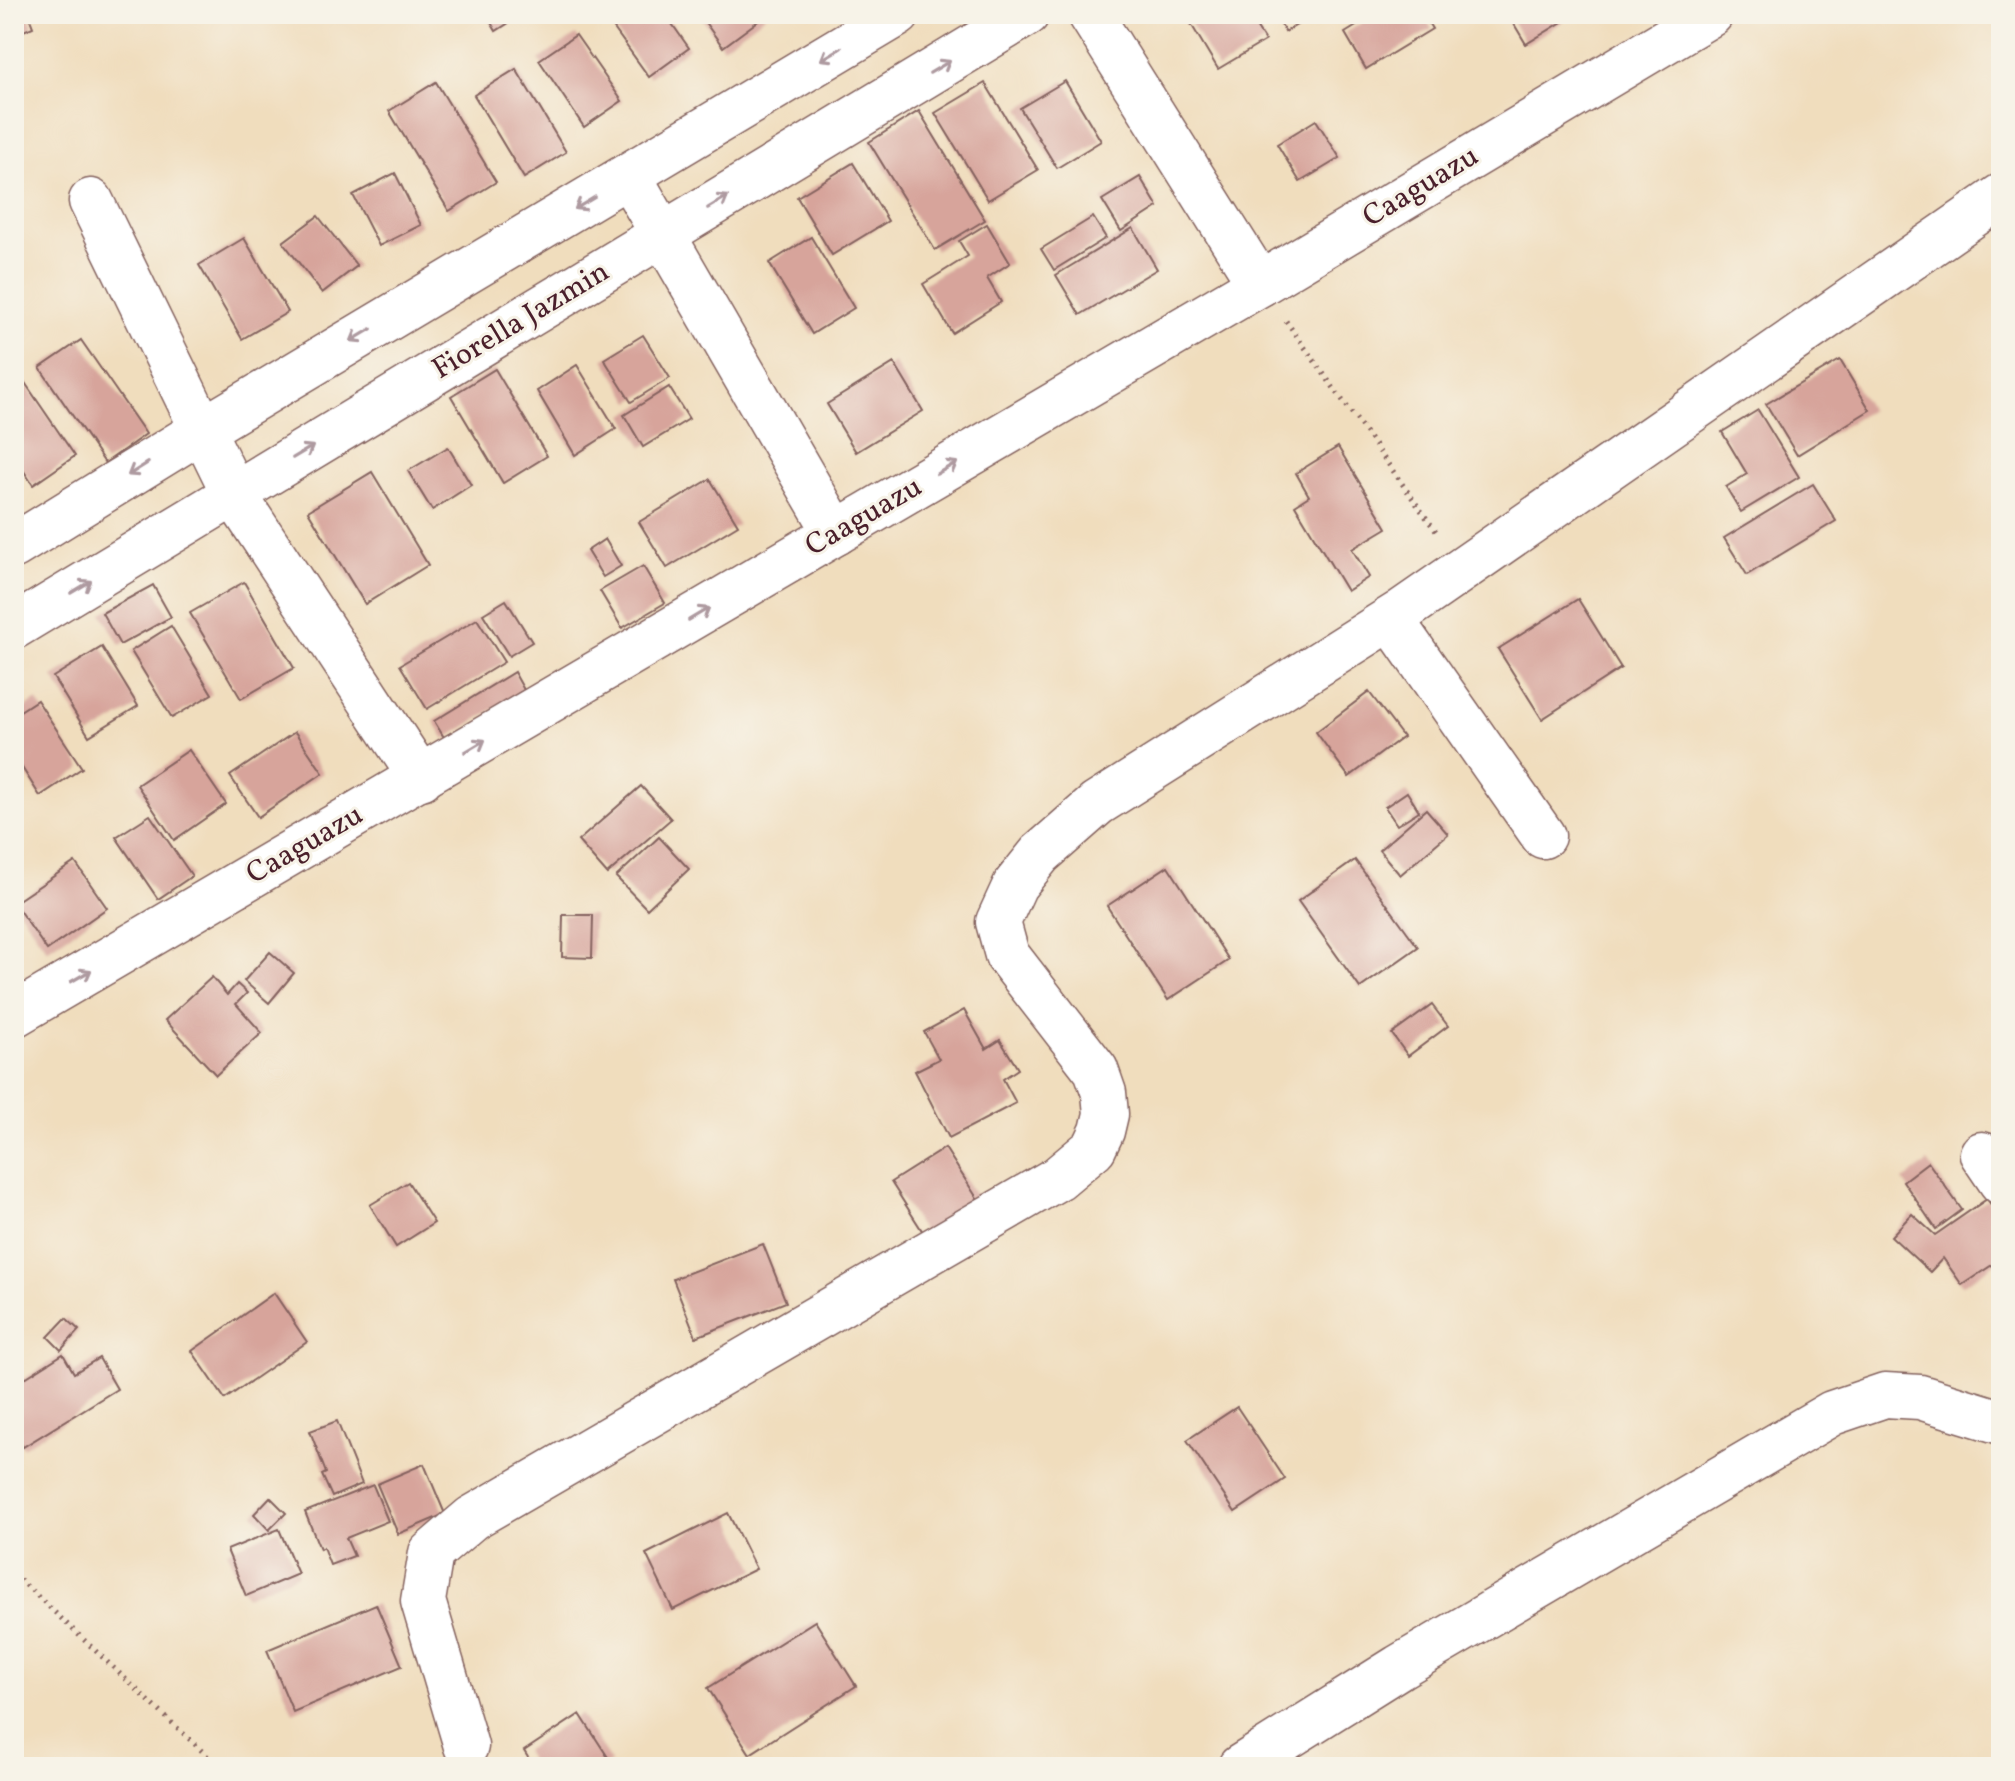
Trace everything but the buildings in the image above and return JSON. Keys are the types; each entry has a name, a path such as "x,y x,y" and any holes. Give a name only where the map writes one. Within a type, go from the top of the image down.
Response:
{"street":[{"path":"14,546 202,430 898,14"},
{"name":"Fiorella Jazmin","path":"14,627 1027,14"},
{"path":"1090,14 1260,284"},
{"name":"Caaguazu","path":"14,1015 1260,284 1688,20"},
{"path":"629,176 836,533"},
{"path":"466,1746 423,1601 431,1553 472,1518 1058,1178 1094,1148 1106,1114 1104,1093 1096,1070 1007,955 998,922 1015,885 1040,854 1097,804 1391,619 2001,196"},
{"path":"91,201 234,494 421,778"},
{"path":"1391,619 1543,836"},
{"path":"1240,1767 1399,1667 1832,1413 1885,1395 1920,1397 2001,1422"}],"path":[{"path":"1260,284 1462,568"},
{"path":"14,1574 219,1767"}]}
